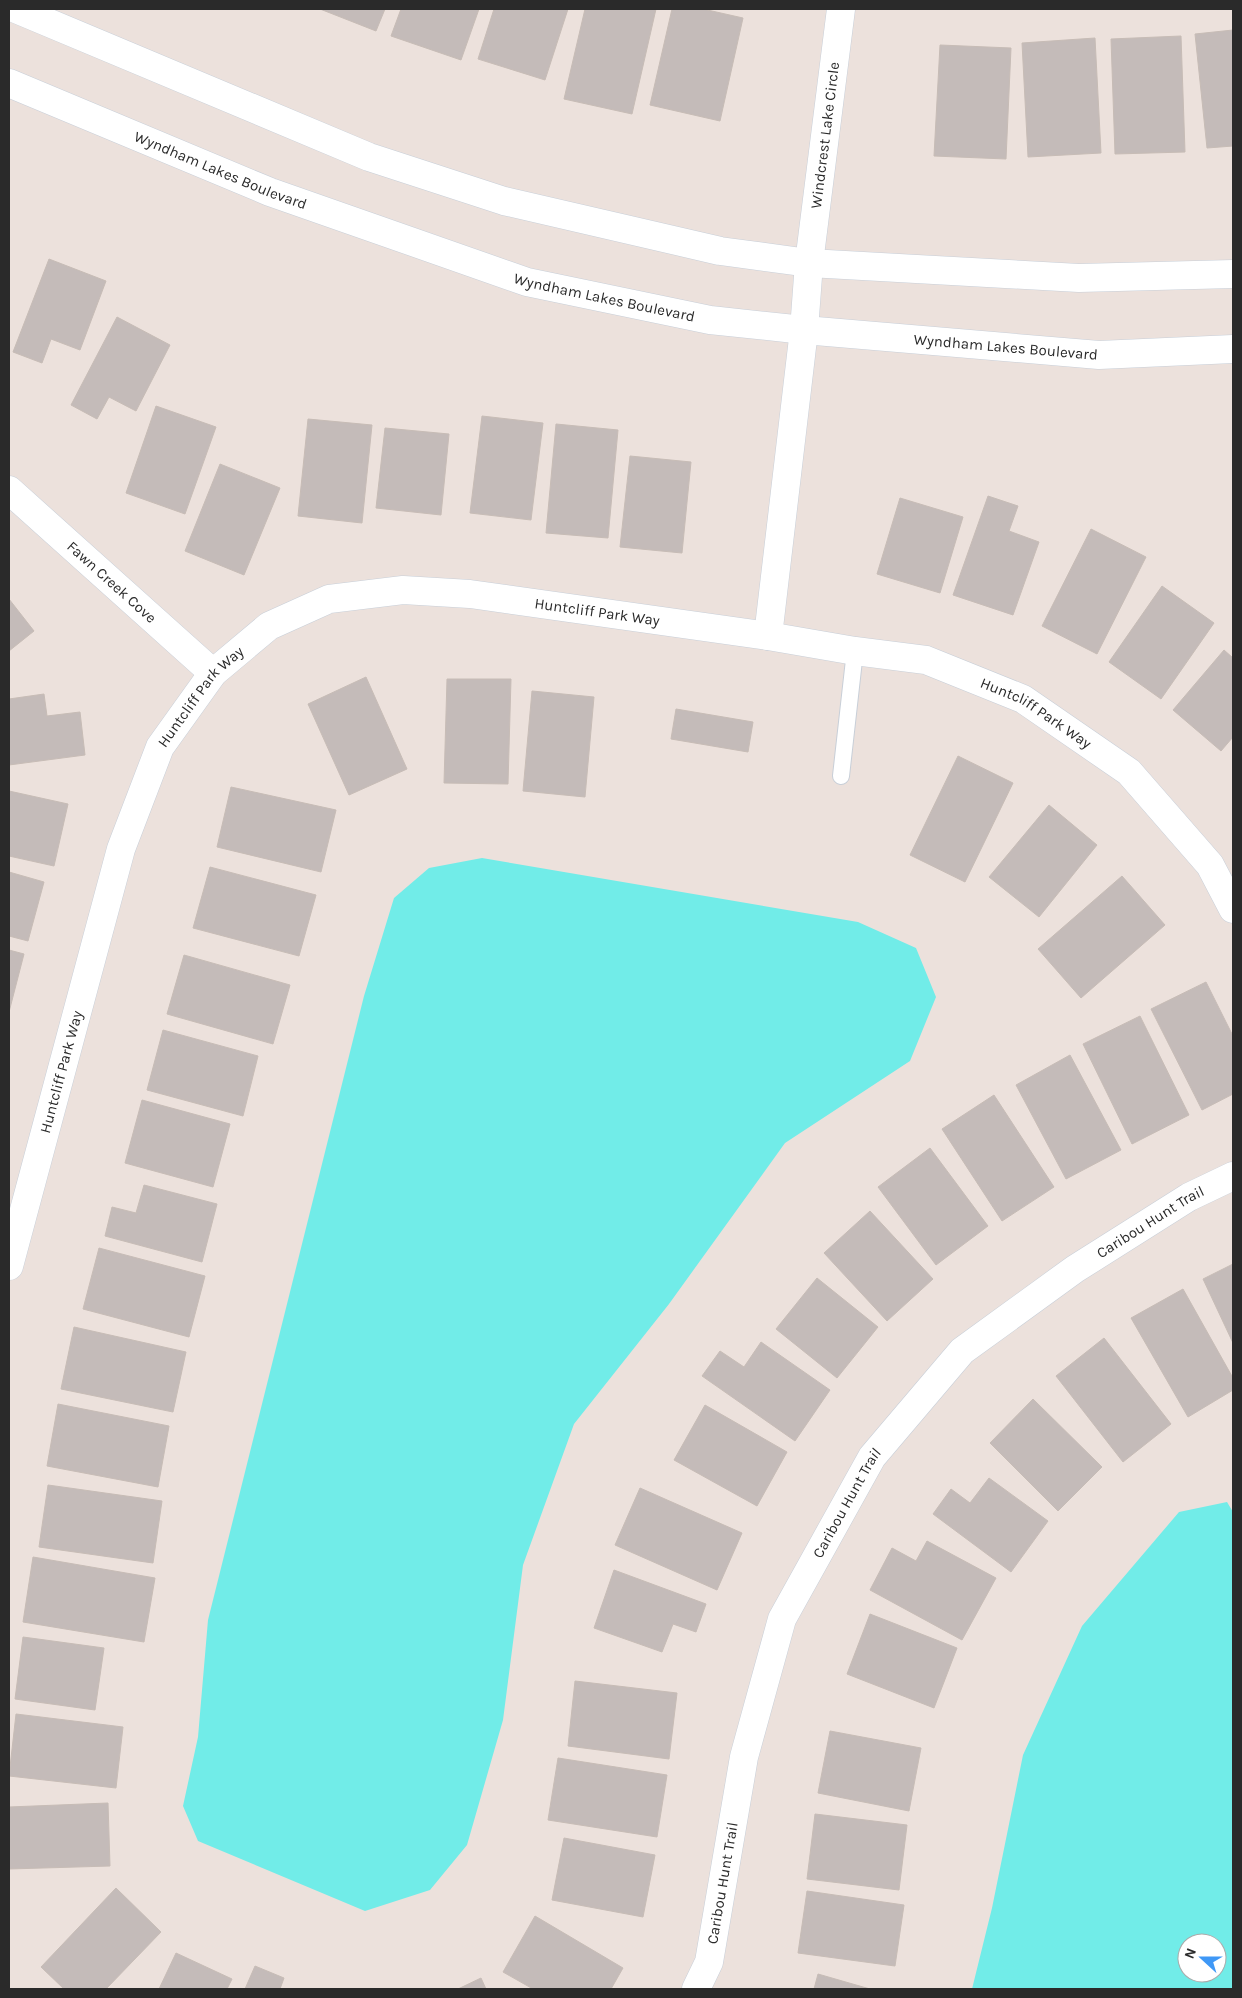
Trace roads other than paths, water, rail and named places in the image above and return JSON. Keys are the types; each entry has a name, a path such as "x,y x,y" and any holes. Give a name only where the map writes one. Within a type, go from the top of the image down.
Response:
{"street":[{"path":"16,9 369,158 504,201 720,251 809,263 1080,278 1233,274"},
{"name":"Windcrest Lake Circle","path":"804,330 809,263 841,9"},
{"name":"Wyndham Lakes Boulevard","path":"9,84 270,192 528,282 710,320 804,330 1099,355 1233,349"},
{"path":"768,636 804,330"},
{"name":"Fawn Creek Cove","path":"9,490 214,673"},
{"name":"Huntcliff Park Way","path":"9,1266 121,850 160,746 214,673 268,626 329,599 403,590 470,594 926,660 1023,700 1129,772 1210,865 1233,909"},
{"name":"Caribou Hunt Trail","path":"696,1989 709,1962 744,1757 782,1619 872,1456 962,1350 1074,1269 1189,1197 1233,1176"}],"lane":[{"path":"841,776 855,651"}],"water":[{"path":"482,858 858,922 916,948 936,997 910,1061 785,1143 669,1304 574,1424 523,1565 503,1720 467,1845 430,1890 365,1911 198,1841 183,1806 198,1737 208,1620 364,996 394,898 429,868"},
{"path":"1227,1502 1233,1512 1233,1989 972,1989 992,1908 1023,1755 1082,1626 1179,1512"}]}
